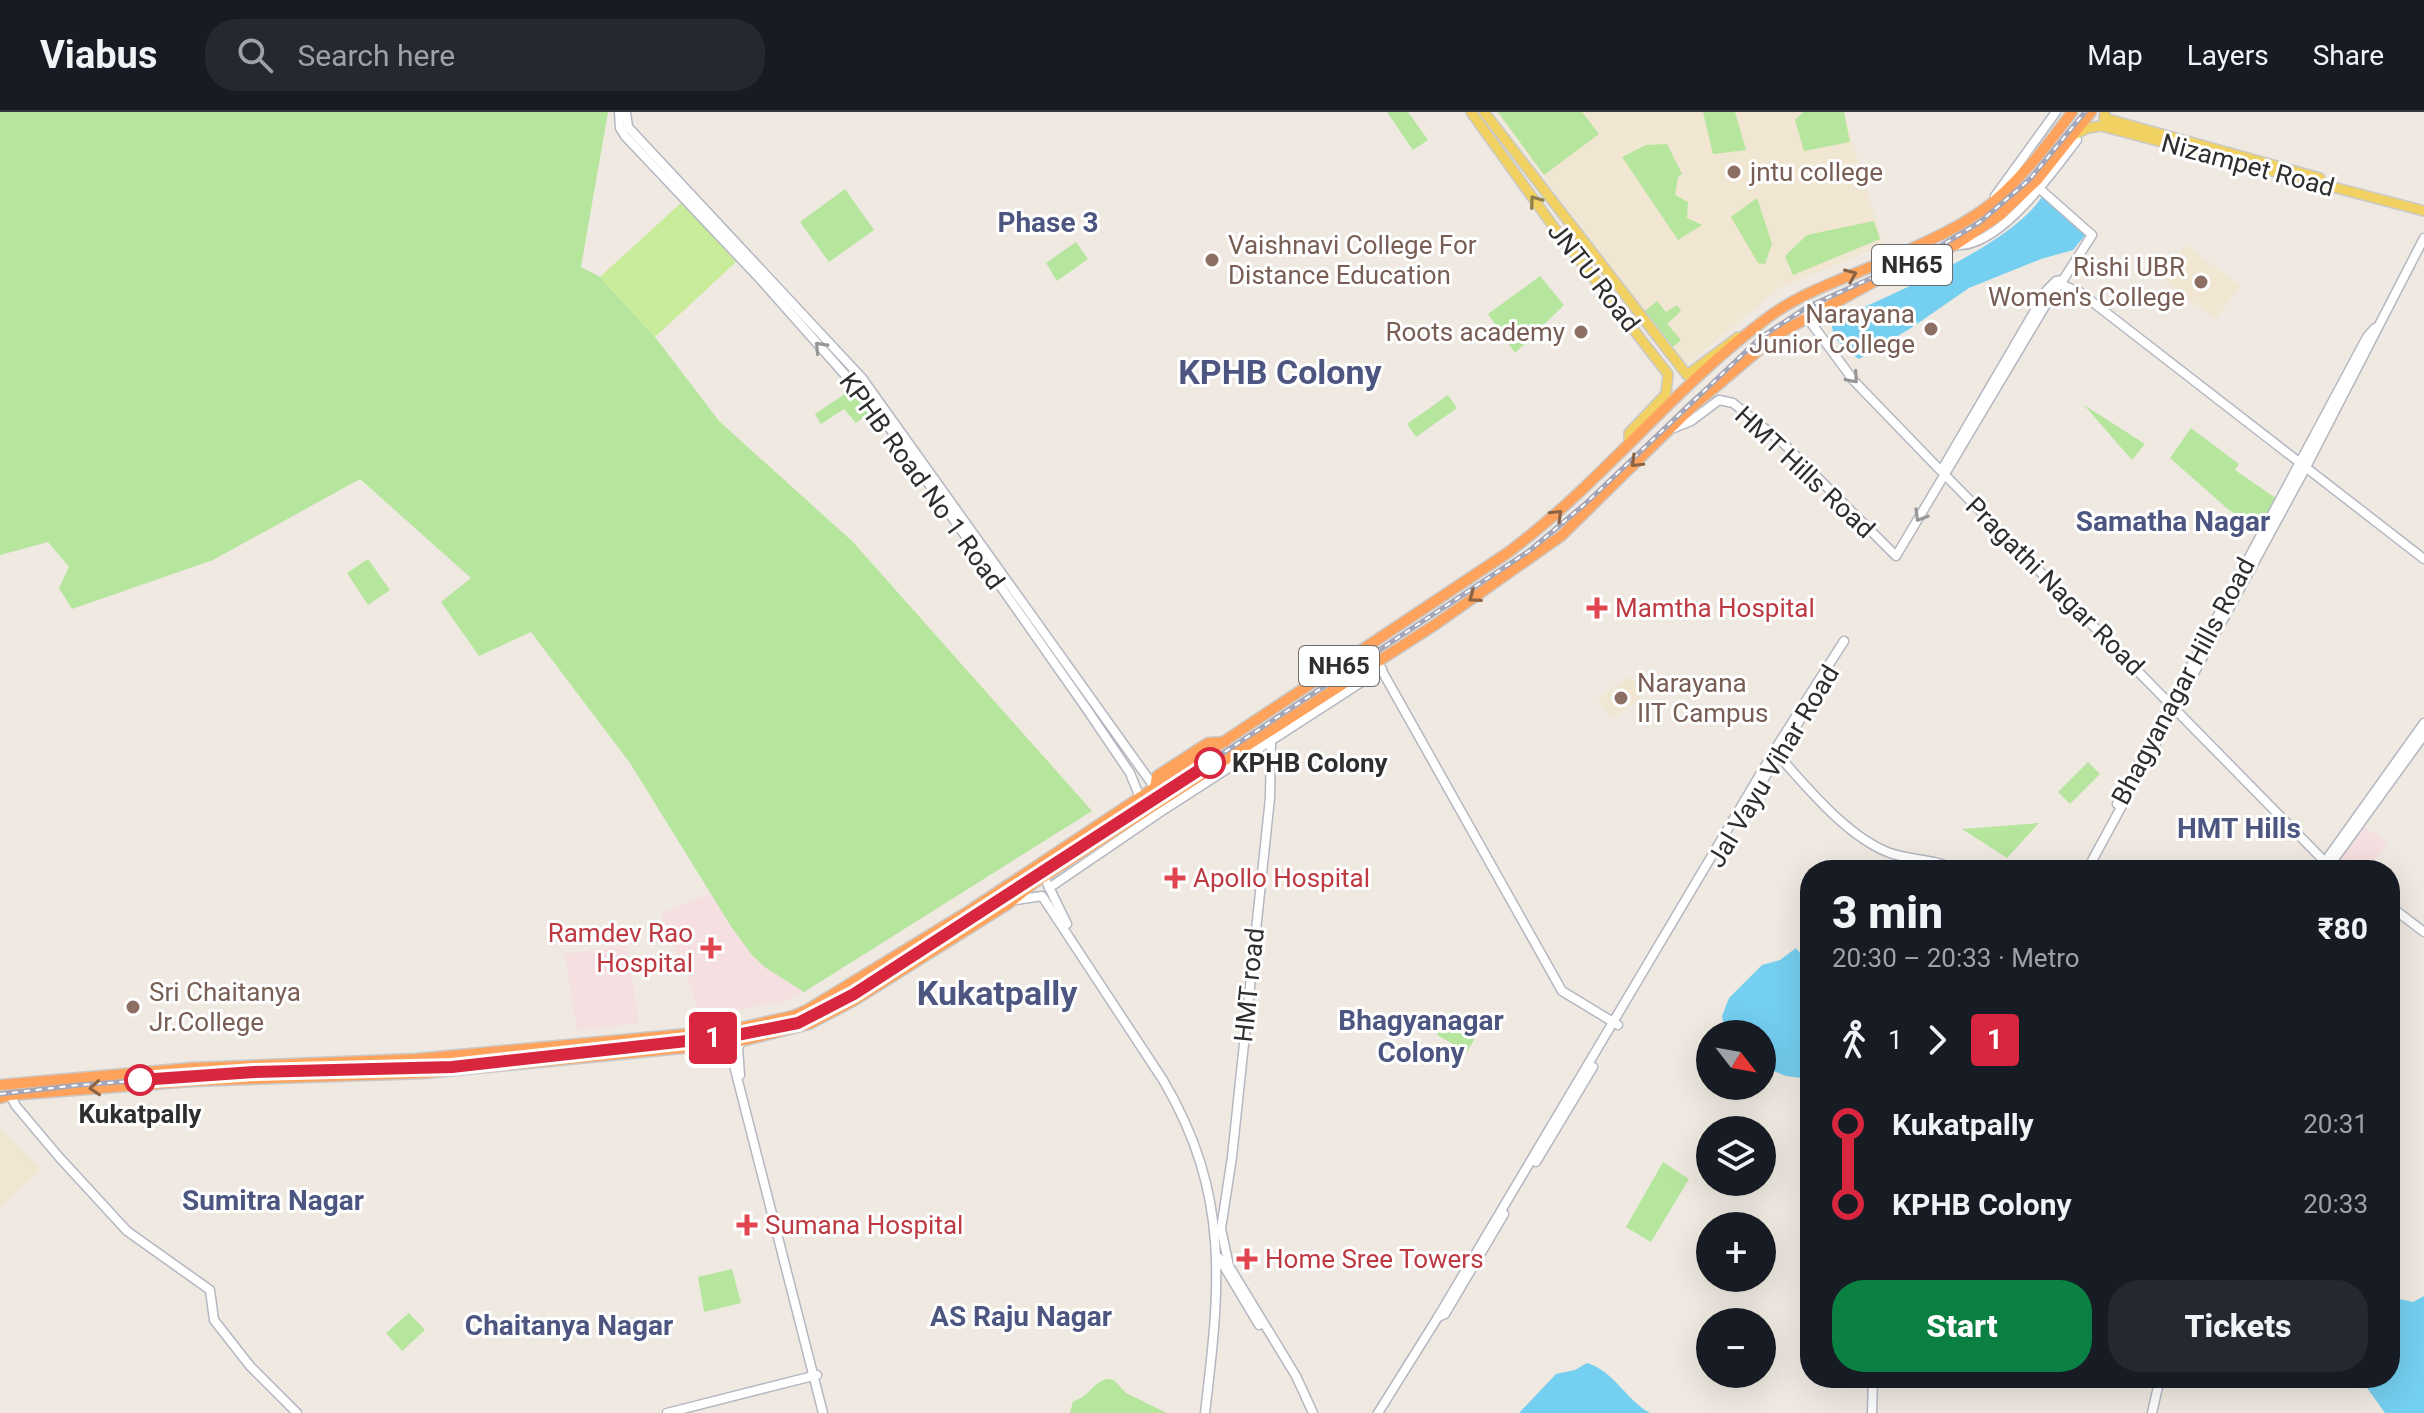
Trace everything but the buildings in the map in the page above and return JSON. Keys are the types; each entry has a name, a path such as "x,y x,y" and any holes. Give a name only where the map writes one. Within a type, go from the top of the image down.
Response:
{"highway":[{"name":"NH65","path":"0,1085 162,1070 425,1058 731,1030 807,1010 1031,870 1140,798 1154,781 1227,742 1506,554 1552,521 1744,336 1796,299 1953,228 1987,206 2009,187 2072,112"},
{"name":"NH65","path":"5,1096 192,1081 424,1073 742,1040 809,1024 1008,904 1138,816 1379,666 1561,536 1669,429 1767,343 1806,316 1884,276 1955,245 2000,215 2038,179 2090,113"},
{"path":"1897,255 1895,262 1902,269"},
{"path":"1881,262 1888,269 1884,276"},
{"path":"1506,554 1512,564 1518,565"},
{"path":"1494,562 1501,571 1501,578"},
{"path":"1138,816 1151,818"},
{"path":"899,954 907,967"},
{"path":"878,966 886,980"},
{"path":"424,1073 425,1058"}],"main road":[{"name":"JNTU Road","path":"1471,112 1668,374"},
{"name":"JNTU Road","path":"1484,112 1677,362"},
{"name":"Nizampet Road","path":"2105,114 2424,205"},
{"name":"Nizampet Road","path":"2072,136 2101,126 2424,211"},
{"path":"1612,301 1622,294"},
{"path":"1677,362 1687,375 1728,343 1744,336"},
{"path":"1629,444 1629,433 1666,394 1668,374 1675,372 1677,362"}],"street":[{"path":"1987,206 2056,112"},
{"name":"KPHB Road No 1 Road","path":"622,113 628,127 862,378 1035,617 1138,767 1154,781"},
{"name":"KPHB Road No 1 Road","path":"622,113 620,128 625,136 761,280 879,413 1086,708 1130,773 1140,798"},
{"path":"1955,245 1981,240 2040,189 2077,140 2072,136"},
{"path":"2040,189 2092,232 2063,280"},
{"name":"Bhagyanagar Hills Road","path":"2089,860 2304,464 2367,337 2378,324 2424,238"},
{"path":"1944,472 2051,285 2063,280 2424,559"},
{"path":"1944,472 2054,291 2060,284 2079,292"},
{"name":"Pragathi Nagar Road","path":"1806,316 1854,381 1939,471 1944,472 2266,799 2322,860"},
{"name":"HMT Hills Road","path":"1669,429 1691,421 1719,400 1733,403 1784,444 1896,556 1944,472"},
{"name":"Jal Vayu Vihar Road","path":"1378,1413 1616,1023 1776,753 1844,641 1843,649 1776,753"},
{"path":"1311,1413 1296,1376 1229,1266 1203,1157 1179,1099 1091,969 1043,882 1151,818 1379,666 1562,991 1616,1023"},
{"path":"2331,860 2424,723"},
{"path":"2331,860 2424,735"},
{"name":"HMT road","path":"1221,1234 1270,798 1271,740"},
{"path":"1776,753 1827,811 1881,849 1933,860"},
{"path":"1008,904 1042,896 1176,1102 1204,1177 1218,1257 1217,1317 1205,1413"},
{"path":"2400,916 2424,934"},
{"path":"742,1040 738,1048 741,1081 815,1375"},
{"path":"682,1047 685,1051 723,1047 730,1050 825,1413"},
{"path":"5,1096 127,1231 210,1290 214,1320 250,1366 297,1413"},
{"path":"1218,1257 1311,1413"},
{"path":"667,1413 815,1375"},
{"path":"1872,1413 1873,1388"},
{"path":"2152,1413 2158,1388"}],"shaded area":[{"path":"1496,112 1844,112 1883,245 1780,288 1686,365 1649,320"},
{"name":"Rishi UBR Women's College","path":"2185,245 2241,286 2215,319 2161,278"},
{"name":"Narayana IIT Campus","path":"1630,676 1644,696 1612,719 1598,699"},
{"path":"2363,826 2387,843 2374,860 2339,860"},
{"name":"Ramdev Rao Hospital","path":"711,893 732,928 766,968 804,992 782,1002 699,1016 688,977 664,926 662,913"},
{"path":"627,945 639,1023 577,1031 565,954"},
{"path":"0,1129 41,1169 0,1208"}],"green space":[{"path":"0,112 608,112 581,267 600,277 655,337 719,421 853,542 1092,811 804,992 766,968 752,955 732,928 630,763 531,632 479,656 441,602 471,578 360,479 213,560 72,609 59,588 69,567 48,542 0,555"},
{"path":"1387,112 1408,112 1428,140 1413,150"},
{"path":"1498,112 1582,112 1599,134 1544,175"},
{"path":"1703,112 1735,112 1746,150 1713,154"},
{"path":"1803,112 1844,112 1850,142 1804,151 1795,120"},
{"path":"1667,144 1682,174 1678,177 1675,195 1688,202 1687,218 1702,225 1678,240 1622,157 1646,145"},
{"path":"845,189 874,230 829,262 800,222"},
{"path":"1757,198 1772,244 1765,264 1758,263 1731,217"},
{"path":"682,202 736,262 655,337 600,277"},
{"path":"1874,221 1880,239 1793,275 1785,256 1807,235"},
{"path":"1076,242 1088,259 1057,281 1046,263"},
{"path":"1540,276 1564,305 1515,353 1488,314"},
{"path":"1657,301 1666,312 1677,305 1681,311 1667,324 1681,340 1673,347 1645,311"},
{"path":"852,389 871,412 856,423 844,409 821,424 815,414"},
{"path":"1448,395 1457,408 1416,437 1407,424"},
{"path":"2084,405 2145,444 2132,460"},
{"path":"2191,428 2239,464 2235,470 2277,499 2258,528 2229,510 2170,458"},
{"path":"368,559 390,590 368,605 347,573"},
{"path":"2088,762 2100,774 2070,804 2058,792"},
{"path":"2039,823 2007,858 1962,829"},
{"path":"1451,1011 1480,1029 1467,1052 1437,1035"},
{"path":"1663,1162 1689,1179 1651,1242 1626,1227"},
{"path":"732,1269 741,1303 704,1312 698,1277"},
{"path":"409,1313 425,1330 402,1351 386,1333"},
{"path":"1107,1379 1114,1380 1126,1393 1167,1413 1070,1413 1073,1401"}],"water":[{"path":"2043,195 2087,233 2073,250 2041,259 1969,288 1859,359 1838,340 1832,326 1843,317 1981,249 2028,213"},
{"path":"1796,948 1800,953 1800,1078 1776,1072 1776,1020 1723,1020 1729,998 1762,965 1780,960"},
{"path":"2424,1296 2424,1413 2385,1413 2367,1388 2400,1388 2400,1299 2413,1302"},
{"path":"1587,1363 1605,1372 1650,1413 1519,1413 1556,1374 1575,1370"}],"railway":[{"path":"0,1094 254,1072 463,1067 732,1036 798,1023 854,994 1028,882 1529,551 1585,504 1760,338 1807,307 1934,250 1980,222 2030,179 2085,112"}],"metro line":[{"name":"1","path":"140,1080 254,1072 463,1067 732,1036 798,1023 832,1008 1210,763"}],"place":[{"name":"jntu college","path":"1734,172"},
{"name":"Vaishnavi College For Distance Education","path":"1212,260"},
{"name":"Rishi UBR Women's College","path":"2201,282"},
{"name":"Narayana Junior College","path":"1931,329"},
{"name":"Roots academy","path":"1581,332"},
{"name":"Mamtha Hospital","path":"1597,608"},
{"name":"Narayana IIT Campus","path":"1621,698"},
{"name":"KPHB Colony","path":"1210,763"},
{"name":"Apollo Hospital","path":"1175,878"},
{"name":"Ramdev Rao Hospital","path":"711,948"},
{"name":"Sri Chaitanya Jr.College","path":"133,1007"},
{"name":"Kukatpally","path":"140,1080"},
{"name":"Sumana Hospital","path":"747,1225"},
{"name":"Home Sree Towers","path":"1247,1259"}],"district":[{"name":"Phase 3","path":"1048,222"},
{"name":"KPHB Colony","path":"1280,372"},
{"name":"Samatha Nagar","path":"2173,521"},
{"name":"HMT Hills","path":"2239,828"},
{"name":"Kukatpally","path":"997,993"},
{"name":"Bhagyanagar Colony","path":"1421,1036"},
{"name":"Sumitra Nagar","path":"273,1200"},
{"name":"AS Raju Nagar","path":"1021,1316"},
{"name":"Chaitanya Nagar","path":"569,1325"}]}
